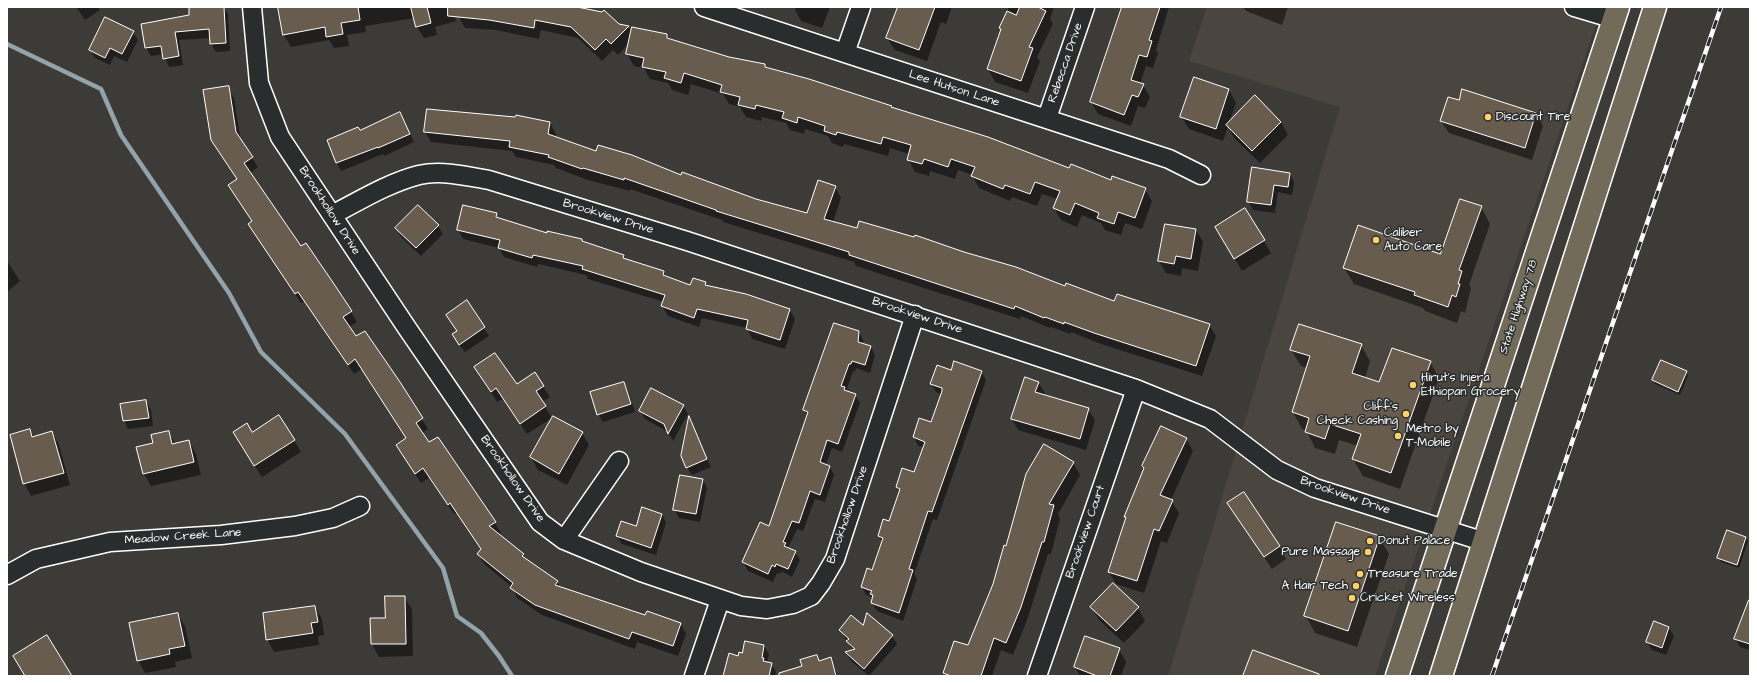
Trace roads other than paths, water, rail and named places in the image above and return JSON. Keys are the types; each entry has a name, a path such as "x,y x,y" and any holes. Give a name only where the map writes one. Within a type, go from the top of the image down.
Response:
{"main road":[{"path":"1441,676 1655,7"},
{"name":"State Highway 78","path":"1397,676 1447,529 1616,13"}],"street":[{"name":"Brookhollow Drive","path":"252,7 259,82 280,137 540,522 564,540 641,572 741,606 767,608 793,604 811,596 821,583 835,559 915,315"},
{"name":"Lee Hutson Lane","path":"704,7 1048,118 1169,159 1201,175"},
{"path":"845,53 861,7"},
{"name":"Rebecca Drive","path":"1048,118 1085,7"},
{"path":"1574,7 1616,13"},
{"name":"Brookview Drive","path":"332,215 380,190 419,175 456,173 489,180 915,315 1136,389 1210,419 1277,470 1315,488 1485,542"},
{"name":"Brookview Court","path":"1037,676 1136,389"},
{"path":"564,540 619,462"},
{"name":"Meadow Creek Lane","path":"7,574 36,559 110,542 221,535 296,526 333,518 360,506"},
{"path":"694,676 720,600"}],"waterway":[{"path":"7,44 101,89 121,135 229,293 261,352 345,434 443,568 457,616 481,633 512,676"}],"railway":[{"path":"1492,676 1721,7"}],"place":[{"name":"Discount Tire","path":"1488,117"},
{"name":"Caliber Auto Care","path":"1376,240"},
{"name":"Hirut's Injera Ethiopan Grocery","path":"1413,385"},
{"name":"Cliff's Check Cashing","path":"1406,414"},
{"name":"Metro by T-Mobile","path":"1398,436"},
{"name":"Donut Palace","path":"1370,541"},
{"name":"Pure Massage","path":"1368,552"},
{"name":"Treasure Trade","path":"1360,574"},
{"name":"A Hair Tech","path":"1356,586"},
{"name":"Cricket Wireless","path":"1352,598"}]}
